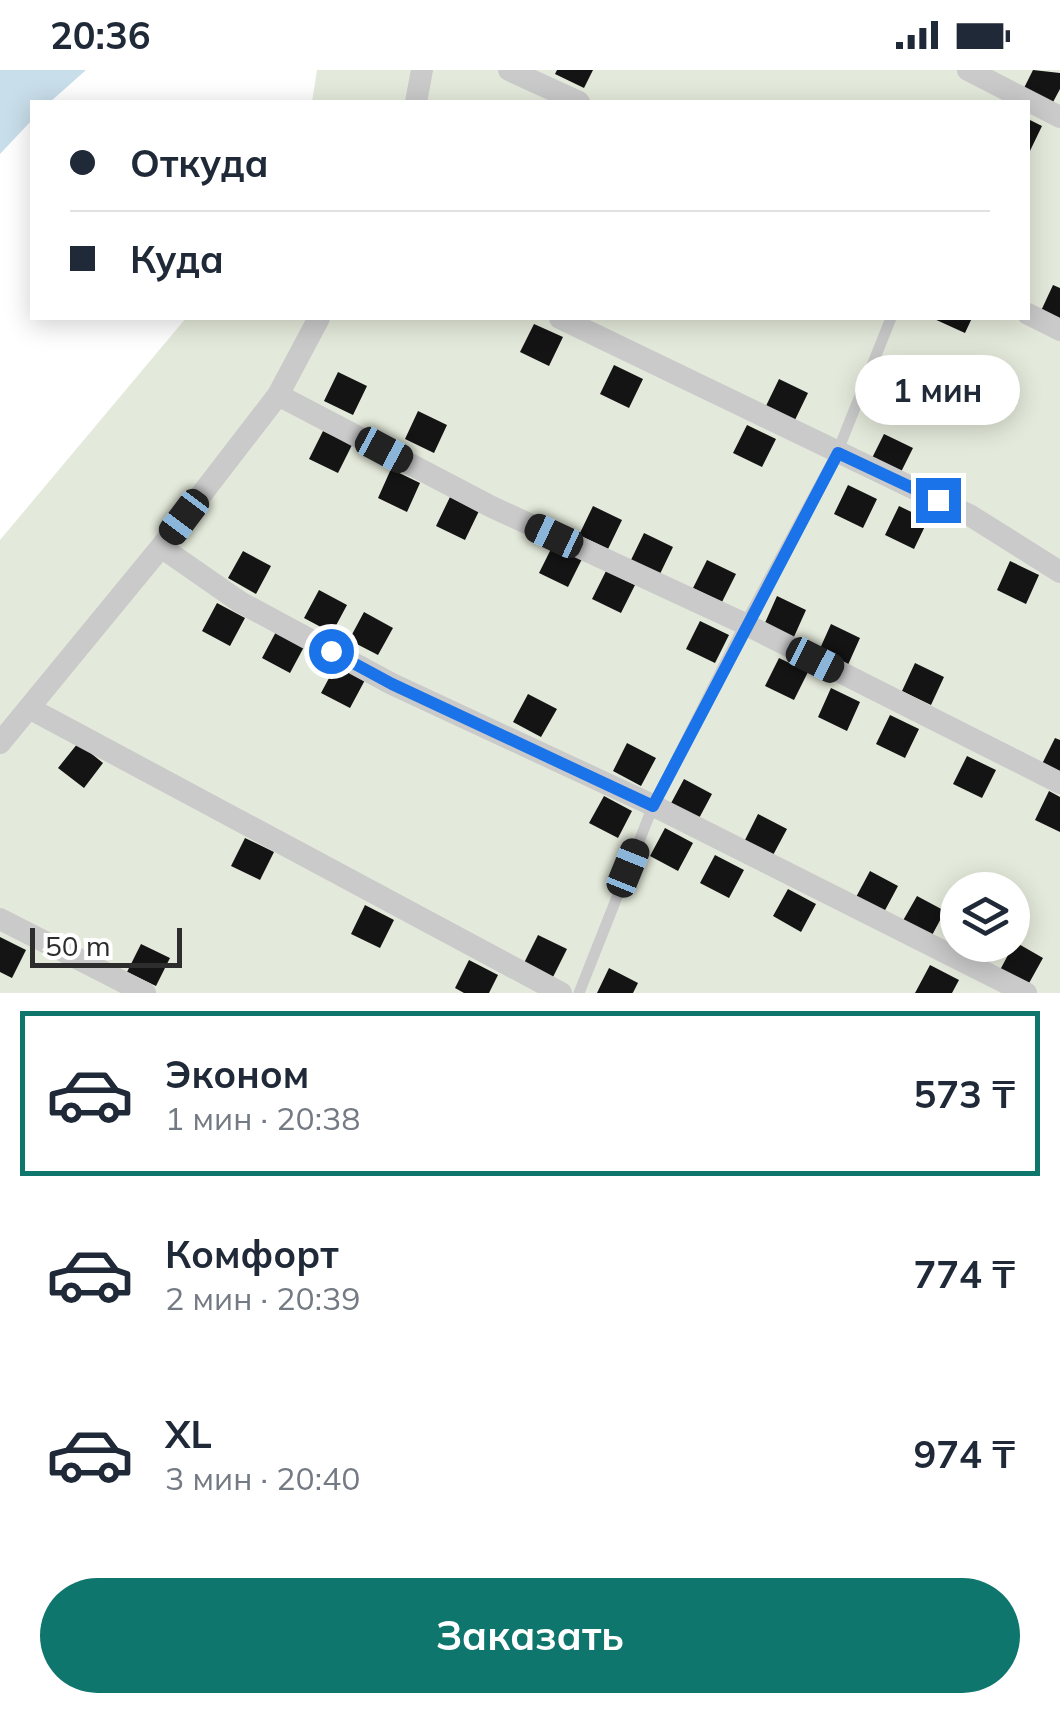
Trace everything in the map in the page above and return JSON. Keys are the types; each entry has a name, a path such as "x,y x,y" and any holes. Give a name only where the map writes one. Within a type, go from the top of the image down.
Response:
{"street":[{"path":"416,100 422,70"},
{"path":"510,70 575,100"},
{"path":"968,70 998,95"},
{"path":"1030,106 1060,117"},
{"path":"1030,315 1060,330"},
{"path":"0,743 161,547 278,395 319,320"},
{"path":"564,320 971,516 1060,572"},
{"path":"278,395 490,506 745,624 1060,783"},
{"path":"161,547 240,602 392,684 653,806 1026,993"},
{"path":"30,708 560,993"},
{"path":"0,919 145,993"}],"lane":[{"path":"579,993 653,806 838,453 891,320"}],"green space":[{"path":"317,70 1060,70 1060,993 0,993 0,540 184,320 1030,320 1030,100 312,100"}],"water":[{"path":"0,70 86,70 52,100 30,100 30,122 0,154"}],"building":[{"path":"557,70 593,70 584,88 555,74"},
{"path":"1033,70 1060,73 1060,89 1052,104 1023,90"},
{"path":"1030,120 1042,126 1030,151"},
{"path":"1053,285 1060,288 1060,323 1040,313"},
{"path":"936,320 971,320 965,333"},
{"path":"534,324 563,337 549,366 520,352"},
{"path":"614,365 643,379 629,408 600,394"},
{"path":"338,372 367,386 353,415 324,401"},
{"path":"779,379 808,393 794,422 765,408"},
{"path":"418,411 447,425 434,453 405,439"},
{"path":"747,425 776,439 762,467 733,453"},
{"path":"323,431 352,445 338,473 309,459"},
{"path":"884,434 913,448 899,476 870,462"},
{"path":"391,469 420,483 407,512 378,498"},
{"path":"848,485 877,499 863,528 834,514"},
{"path":"450,497 479,511 465,540 436,526"},
{"path":"593,506 622,520 608,549 579,535"},
{"path":"899,506 928,520 914,549 885,535"},
{"path":"644,533 673,547 659,576 630,562"},
{"path":"553,545 582,559 568,587 539,573"},
{"path":"243,551 271,566 256,594 228,578"},
{"path":"707,560 736,574 722,602 693,588"},
{"path":"1010,561 1039,575 1026,604 997,590"},
{"path":"606,571 635,585 621,613 592,599"},
{"path":"319,590 347,605 332,633 304,618"},
{"path":"777,596 806,610 793,639 764,625"},
{"path":"217,603 245,618 230,646 202,631"},
{"path":"364,612 393,628 378,655 349,640"},
{"path":"700,621 729,635 715,663 686,649"},
{"path":"831,624 860,638 847,667 818,653"},
{"path":"277,630 305,645 290,673 262,658"},
{"path":"779,658 808,672 794,700 765,686"},
{"path":"915,663 944,677 931,705 902,691"},
{"path":"336,665 365,680 350,708 321,693"},
{"path":"831,688 860,702 847,731 818,717"},
{"path":"528,694 557,709 541,737 513,722"},
{"path":"890,715 919,729 905,758 876,744"},
{"path":"1055,738 1060,740 1060,775 1041,766"},
{"path":"78,743 103,763 84,788 58,768"},
{"path":"627,743 656,758 641,786 613,771"},
{"path":"967,756 996,770 982,798 953,784"},
{"path":"684,779 712,794 697,822 669,807"},
{"path":"1049,791 1060,797 1060,832 1035,820"},
{"path":"604,796 632,811 618,838 589,823"},
{"path":"758,814 787,829 772,857 744,842"},
{"path":"665,828 693,843 678,871 650,856"},
{"path":"245,838 274,852 260,880 231,866"},
{"path":"715,855 744,870 729,898 700,883"},
{"path":"870,871 898,886 883,914 855,899"},
{"path":"788,889 816,904 801,932 773,916"},
{"path":"917,896 940,908 940,920 930,939 901,924"},
{"path":"365,905 394,920 380,948 351,934"},
{"path":"538,935 567,949 553,977 524,963"},
{"path":"0,937 26,950 12,978 0,972"},
{"path":"141,944 170,958 156,986 127,972"},
{"path":"1030,951 1043,958 1028,985 1000,970 1004,962 1030,962"},
{"path":"469,960 498,975 489,993 464,993 455,988"},
{"path":"930,965 959,980 952,993 915,993"},
{"path":"609,968 638,983 633,993 597,993"}],"route":[{"path":"331,651 392,684 653,806 838,453 938,500"}]}
